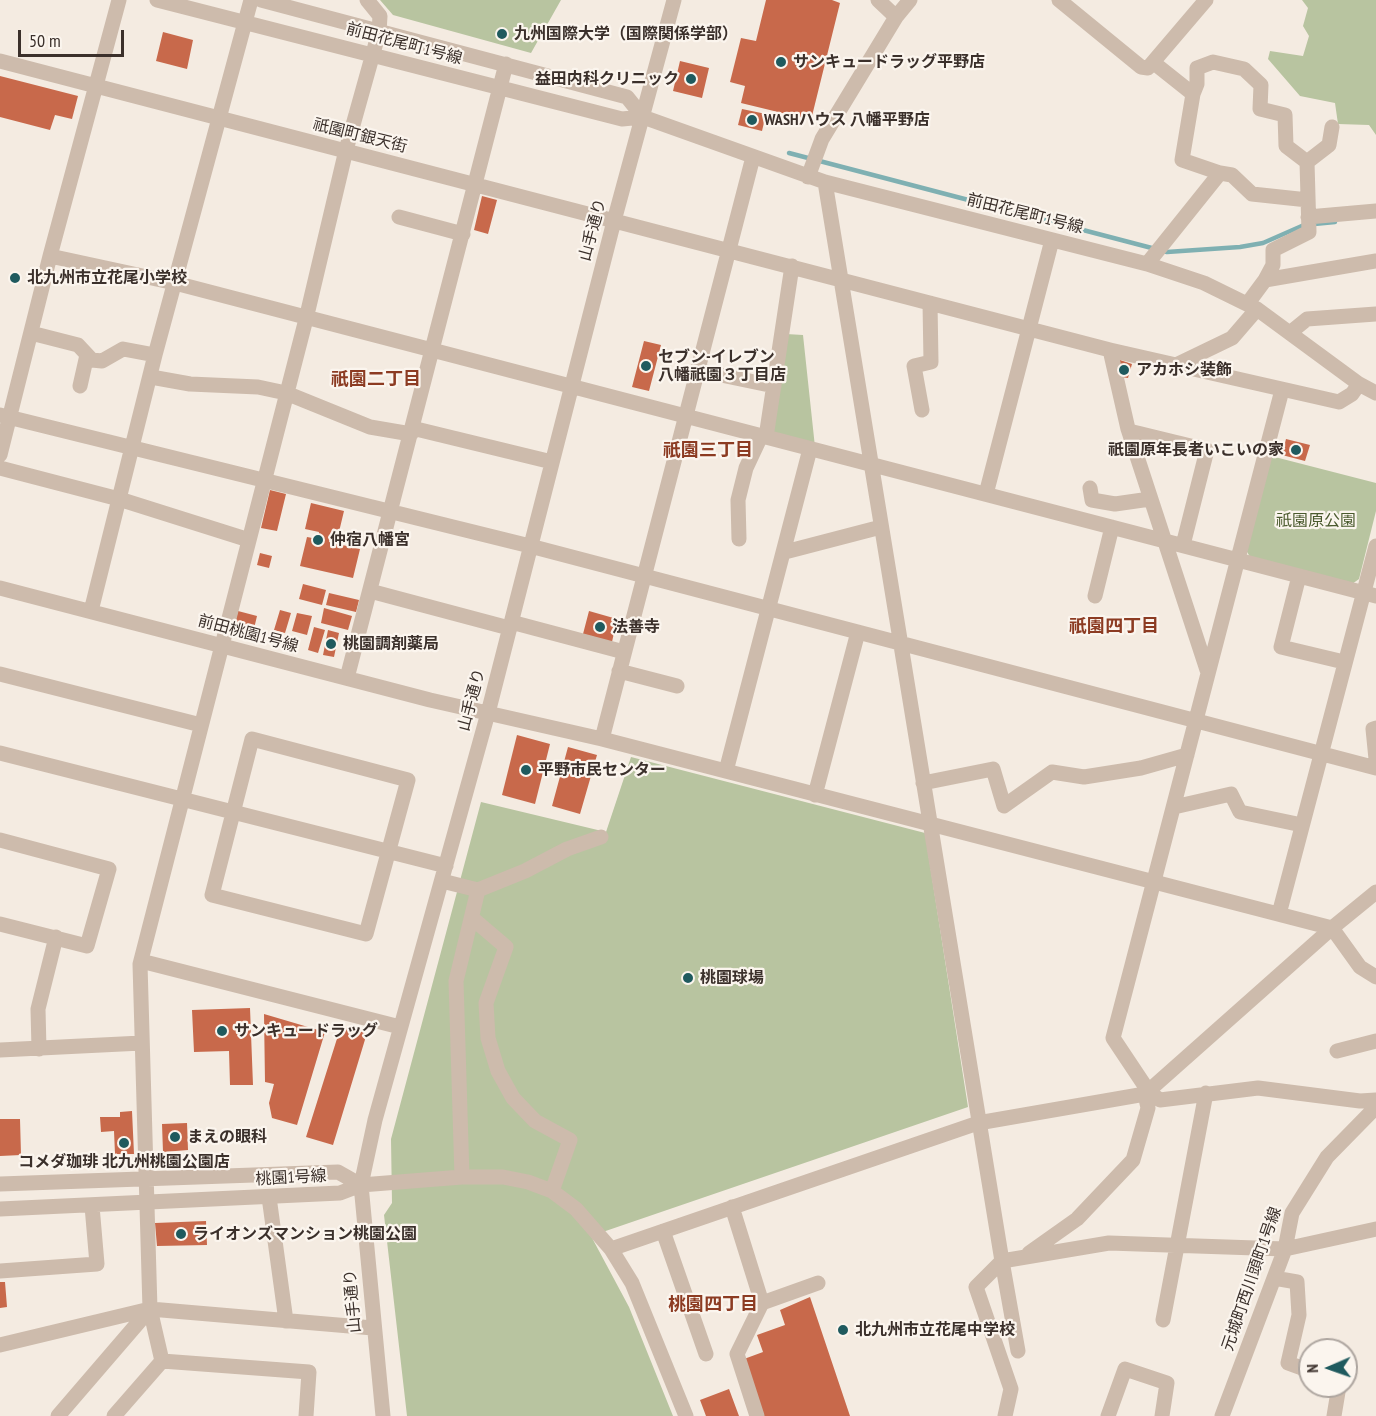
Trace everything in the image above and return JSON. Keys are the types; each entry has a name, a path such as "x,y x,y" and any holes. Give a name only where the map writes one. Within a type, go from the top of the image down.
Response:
{"street":[{"path":"0,455 5,416 31,333 119,0"},
{"name":"前田花尾町1号線","path":"157,0 622,119 643,117 753,157 812,165 825,182 1052,240 1155,254 1204,283 1252,306 1291,332 1359,384 1376,393"},
{"path":"91,611 134,447 155,355 251,0"},
{"name":"前田花尾町1号線","path":"261,0 627,97 643,117"},
{"path":"162,1361 150,1309 141,961 306,319 346,150 379,32 380,16 367,0"},
{"name":"山手通り","path":"383,1416 361,1185 375,1120 488,713 614,221 674,0"},
{"path":"878,0 896,17"},
{"path":"812,165 822,139 896,17 910,0"},
{"path":"1059,0 1141,67 1148,68 1206,0"},
{"name":"祇園町銀天街","path":"0,61 96,88 346,150 1110,350 1339,402 1352,394 1359,384"},
{"path":"1307,162 1286,146 1285,115 1260,109 1261,85 1244,69 1213,62 1197,68 1197,84 1193,94 1182,160 1232,175 1252,194 1308,200"},
{"path":"1154,63 1193,94"},
{"path":"347,678 506,64"},
{"path":"1307,162 1329,146 1332,127"},
{"path":"602,739 753,157"},
{"path":"1307,162 1309,223"},
{"path":"1155,254 1221,173"},
{"path":"825,182 902,644 922,783 931,825 978,1123 1018,1351"},
{"path":"1176,365 1232,338 1252,306 1272,265 1273,250 1309,223 1376,211"},
{"path":"399,218 463,234"},
{"path":"986,494 1052,240"},
{"path":"50,256 175,283 571,388 1370,594"},
{"path":"1265,280 1376,261"},
{"path":"739,539 738,500 746,468 764,437 792,266"},
{"path":"922,410 914,366 931,362 930,303"},
{"path":"1291,332 1307,319 1376,314"},
{"path":"31,333 78,345 92,360 102,360 123,349 155,355"},
{"path":"1110,350 1129,431 1163,540 1208,670"},
{"path":"80,386 87,355"},
{"path":"697,370 774,386"},
{"path":"151,377 190,384 258,387 286,393 370,427 411,431 552,462"},
{"path":"1026,1255 1077,1219 1133,1160 1148,1108 1147,1093 1113,1038 1156,881 1186,755 1282,390"},
{"path":"5,416 530,546 858,633 1197,719 1376,768"},
{"path":"1129,431 1207,450 1184,545"},
{"path":"726,771 785,552 810,449"},
{"path":"0,468 119,499 249,540"},
{"path":"1090,488 1092,500 1115,504 1150,499"},
{"path":"785,552 881,527"},
{"path":"1095,596 1112,527"},
{"path":"1279,914 1344,662 1370,594 1376,546"},
{"path":"1299,576 1281,647 1344,662"},
{"name":"前田桃園1号線","path":"0,588 347,678 602,739 1332,928"},
{"path":"370,591 624,651"},
{"path":"815,795 858,633"},
{"path":"619,671 677,686"},
{"path":"0,674 201,725"},
{"path":"1376,728 1373,729 1376,759"},
{"path":"252,739 408,780 389,852 366,934 212,896 252,739"},
{"path":"0,753 389,852 478,890 525,871 567,849 601,837"},
{"path":"922,783 993,769 1004,806 1052,772 1084,777 1141,768 1186,755"},
{"path":"1174,807 1231,794 1240,813 1302,825"},
{"path":"0,840 109,869 87,946 0,924"},
{"path":"462,1177 456,981 478,890"},
{"path":"611,1249 978,1123 1147,1093 1332,928 1376,892"},
{"path":"472,918 506,947 486,1003 488,1038 498,1071 513,1098 536,1121 570,1140 552,1191"},
{"path":"1332,928 1360,967 1376,978"},
{"path":"39,1049 38,1009 56,938"},
{"path":"141,961 400,1028"},
{"path":"1337,1051 1376,1041"},
{"path":"0,1050 142,1043"},
{"path":"1147,1093 1160,1100 1258,1088 1360,1101 1376,1100"},
{"path":"1163,1320 1206,1093"},
{"name":"元城町西川頭町1号線","path":"1222,1416 1285,1249 1292,1213 1327,1157 1376,1107"},
{"name":"桃園1号線","path":"0,1184 338,1172 361,1185"},
{"path":"361,1185 462,1177 503,1177 528,1182 552,1191 576,1209 611,1249 632,1283 686,1416"},
{"name":"桃園1号線","path":"0,1209 340,1194 361,1185"},
{"path":"269,1197 286,1321"},
{"path":"0,1271 97,1264 92,1206"},
{"path":"732,1207 762,1302 737,1354 757,1416"},
{"path":"1005,1416 1011,1389 976,1287 1002,1261 1026,1255 1109,1243 1285,1249 1376,1229"},
{"path":"663,1231 706,1353"},
{"path":"1274,1278 1297,1282 1299,1315 1288,1363 1298,1367"},
{"path":"762,1302 818,1283"},
{"path":"58,1416 150,1309"},
{"path":"0,1345 150,1309 374,1328"},
{"path":"114,1416 162,1361"},
{"path":"162,1361 309,1372 306,1416"},
{"path":"1108,1416 1125,1369 1167,1383 1162,1416"},
{"path":"1334,1416 1337,1398"}],"green space":[{"name":"九州国際大学（国際関係学部）","path":"380,0 561,0 531,53 393,15"},
{"path":"1302,0 1376,0 1376,135 1369,125 1338,124 1335,103 1300,96 1268,59 1270,51 1303,56 1309,36 1303,26 1308,8"},
{"path":"786,334 803,335 815,447 772,435"},
{"name":"祇園原公園","path":"1271,456 1376,483 1376,511 1359,579 1352,584 1250,557 1246,550"},
{"path":"631,757 925,833 968,1107 591,1236 629,1307 673,1416 407,1416 384,1215 392,1203 391,1139 481,802 606,832"}],"building":[{"name":"サンキュードラッグ平野店","path":"766,0 832,0 840,3 811,120 741,103 745,86 730,82 741,38 756,41"},
{"path":"163,32 193,40 187,69 156,61"},
{"name":"益田内科クリニック","path":"680,61 709,68 702,98 673,91"},
{"path":"0,76 78,96 72,119 55,115 50,130 0,117"},
{"name":"WASHハウス 八幡平野店","path":"742,109 766,114 762,131 738,125"},
{"path":"482,196 497,200 488,234 474,230"},
{"name":"セブン-イレブン 八幡祇園３丁目店","path":"644,341 661,345 649,391 632,387"},
{"name":"アカホシ装飾","path":"1117,359 1132,364 1128,378 1121,377"},
{"name":"祇園原年長者いこいの家","path":"1286,439 1310,445 1305,461 1282,455"},
{"path":"270,490 286,494 277,531 261,528"},
{"name":"仲宿八幡宮","path":"311,503 344,511 338,536 331,534 329,542 360,549 353,578 300,566 307,537 318,539 319,532 305,529"},
{"path":"260,553 272,556 269,568 257,565"},
{"path":"303,584 326,590 322,605 299,599"},
{"path":"329,593 359,600 356,612 326,605"},
{"path":"324,608 352,616 348,630 321,623"},
{"path":"280,610 291,613 285,633 274,630"},
{"path":"238,611 257,616 252,637 233,631"},
{"name":"法善寺","path":"589,611 617,619 612,642 583,634"},
{"path":"297,613 312,616 307,635 292,631"},
{"path":"314,627 325,630 318,653 308,650"},
{"name":"桃園調剤薬局","path":"328,630 339,633 334,657 323,655"},
{"name":"平野市民センター","path":"517,735 550,744 535,804 502,795"},
{"path":"568,747 597,755 580,814 552,806"},
{"name":"サンキュードラッグ","path":"250,1008 253,1085 230,1085 229,1051 194,1052 192,1010"},
{"path":"264,1014 325,1032 297,1125 272,1118 269,1103 274,1084 265,1082"},
{"path":"341,1026 367,1033 333,1145 306,1137"},
{"name":"コメダ珈琲 北九州桃園公園店","path":"132,1111 134,1154 115,1154 114,1131 101,1132 100,1117 120,1117 120,1112"},
{"path":"0,1119 20,1119 21,1155 0,1156"},
{"name":"まえの眼科","path":"187,1123 188,1150 163,1152 162,1124"},
{"name":"ライオンズマンション桃園公園","path":"206,1221 207,1245 157,1246 155,1223"},
{"path":"0,1282 5,1282 7,1307 0,1308"},
{"path":"810,1297 850,1416 763,1416 744,1359 763,1352 757,1335 785,1325 780,1310"},
{"path":"729,1389 739,1416 706,1416 700,1400"}],"waterway":[{"path":"789,153 1167,252 1240,247 1263,243 1304,225 1335,222"}],"place":[{"name":"九州国際大学（国際関係学部）","path":"502,34"},
{"name":"サンキュードラッグ平野店","path":"781,62"},
{"name":"益田内科クリニック","path":"691,79"},
{"name":"WASHハウス 八幡平野店","path":"752,120"},
{"name":"北九州市立花尾小学校","path":"15,278"},
{"name":"セブン-イレブン 八幡祇園３丁目店","path":"646,366"},
{"name":"アカホシ装飾","path":"1124,370"},
{"name":"祇園原年長者いこいの家","path":"1296,450"},
{"name":"仲宿八幡宮","path":"318,540"},
{"name":"法善寺","path":"600,627"},
{"name":"桃園調剤薬局","path":"331,644"},
{"name":"平野市民センター","path":"526,770"},
{"name":"桃園球場","path":"688,978"},
{"name":"サンキュードラッグ","path":"222,1031"},
{"name":"まえの眼科","path":"175,1137"},
{"name":"コメダ珈琲 北九州桃園公園店","path":"124,1143"},
{"name":"ライオンズマンション桃園公園","path":"181,1234"},
{"name":"北九州市立花尾中学校","path":"843,1330"}],"district":[{"name":"祇園二丁目","path":"376,380"},
{"name":"祇園三丁目","path":"708,451"},
{"name":"祇園四丁目","path":"1114,627"},
{"name":"桃園四丁目","path":"713,1305"}]}
